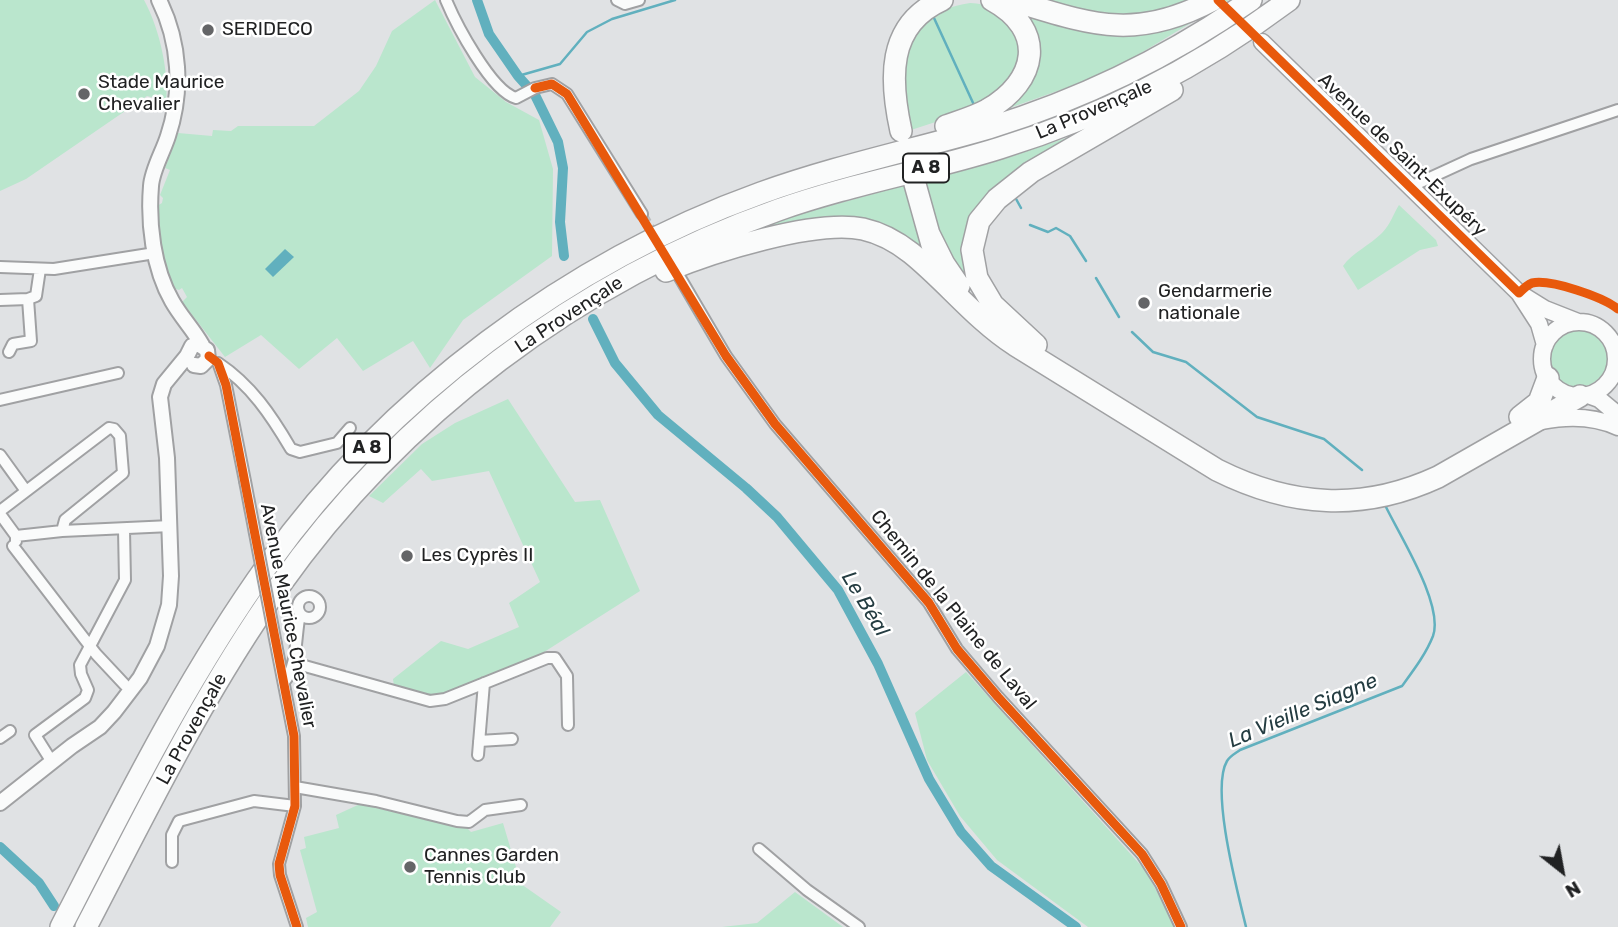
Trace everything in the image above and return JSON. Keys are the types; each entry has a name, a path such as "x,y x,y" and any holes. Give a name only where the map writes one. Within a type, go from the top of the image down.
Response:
{"highway":[{"path":"901,131 894,95 897,51 915,18 942,0"},
{"path":"779,187 852,156 971,117 998,102 1021,77 1028,63 1030,49 1029,38 1017,18 992,0"},
{"path":"1011,0 1103,26 1136,26 1178,16 1213,0"},
{"name":"La Provençale","path":"61,927 151,754 219,637 270,561 352,463 440,380 540,304 592,271 651,239 729,204 779,187 848,165 988,128 1070,99 1161,57 1251,0"},
{"path":"1043,351 1002,315 981,287 974,269 972,250 979,220 997,199 1025,176 1109,129 1215,63 1263,27 1290,0"},
{"name":"La Provençale","path":"86,927 205,702 252,625 303,554 366,481 429,419 492,366 555,320 657,261 726,229 850,187 999,149 1082,119 1178,72 1241,34 1290,0"},
{"path":"915,184 940,268 960,300"},
{"path":"555,320 661,272 719,252 772,238 834,227 863,229 895,242 913,255 1001,336 1198,459 1236,480 1278,495 1335,501 1365,499 1398,492 1438,477 1584,395"},
{"path":"929,234 950,274 976,304 999,324 1231,466 1274,484 1320,491 1377,488 1424,472 1526,414 1543,396 1548,379"}],"main road":[{"name":"Avenue de Saint-Exupéry","path":"1262,42 1519,293 1545,309 1578,321"},
{"name":"Avenue de Saint-Exupéry","path":"1519,293 1539,324 1545,345"},
{"path":"1618,387 1616,352 1609,336 1596,325 1578,321 1555,331 1545,345 1542,362 1548,379 1562,391 1599,400 1618,415"},
{"path":"1584,395 1605,386 1615,370"},
{"path":"1523,427 1553,419 1576,418 1602,421 1618,427"}],"street":[{"name":"Avenue Maurice Chevalier","path":"159,0 175,46 178,87 172,125 151,184 155,253 162,279 184,320 193,328 201,357 226,389 294,736 295,806 279,864 297,927"},
{"path":"446,0 479,63 512,98 552,84 568,94 642,214"},
{"path":"617,0 625,4 639,0"},
{"path":"1410,187 1471,159 1618,110"},
{"path":"0,267 40,269 88,265 155,253"},
{"path":"0,300 36,296 40,269"},
{"name":"Chemin de la Plaine de Laval","path":"679,276 726,356 775,424 929,603 957,649 998,698 1142,853 1161,884 1181,927"},
{"path":"9,352 13,344 31,341 28,299"},
{"name":"Avenue Maurice Chevalier","path":"201,357 237,376 251,390 273,417 291,449 300,452 337,443 351,429"},
{"path":"0,803 100,727 157,646 169,605 171,576 171,526 160,397 164,384 201,357"},
{"path":"0,400 118,373"},
{"path":"226,389 251,390"},
{"path":"62,531 65,520 124,473 120,436 114,429 108,428 0,513 14,541 90,646 128,687"},
{"path":"0,455 26,491"},
{"path":"1,545 62,531 171,526"},
{"path":"52,762 35,735 85,698 88,690 80,674 80,664 125,580 124,530"},
{"name":"Avenue Maurice Chevalier","path":"284,682 294,663 299,601 304,596 318,594 324,613 310,618 300,614"},
{"path":"294,663 430,701 445,699 538,661 555,658 567,676 568,725"},
{"path":"478,755 484,683"},
{"path":"479,741 512,739"},
{"path":"295,787 376,801 404,810 469,822 485,810 521,805"},
{"path":"172,862 172,835 179,821 254,801 295,806"},
{"path":"759,849 807,890 859,927"}],"green space":[{"name":"Stade Maurice Chevalier","path":"0,0 144,0 163,54 165,110 159,99 147,96 26,179 0,191"},
{"path":"435,0 475,77 506,102 539,120 553,169 552,256 463,320 430,368 413,341 363,371 337,338 299,369 261,335 225,357 182,302 187,297 182,288 173,288 163,258 157,206 162,203 163,198 160,195 170,170 165,168 178,133 212,136 213,130 231,131 238,126 314,126 359,91 376,66 392,31"},
{"path":"1029,0 1198,0 1128,22"},
{"path":"1229,0 1126,62 1080,83 1001,111 1022,87 1019,9 1084,28"},
{"path":"970,3 988,6 1013,22 1021,59 1004,88 963,113 911,130 906,67 915,33 927,20 945,9"},
{"path":"1075,135 981,208 983,303 950,261 922,181 1007,158"},
{"path":"906,185 929,263 895,234 741,235 800,214"},
{"path":"1399,205 1436,240 1438,246 1420,250 1358,290 1343,266 1382,233"},
{"path":"1578,327 1599,336 1608,357 1599,378 1578,387 1557,378 1548,357 1557,336"},
{"path":"508,399 575,502 600,500 640,591 541,654 463,691 433,697 394,686 393,679 441,641 468,649 519,627 509,603 540,582 489,471 432,481 421,469 383,503 369,496 422,444 455,423"},
{"path":"966,672 1145,870 1176,927 1088,927 997,860 960,816 927,760 915,713"},
{"name":"Cannes Garden Tennis Club","path":"360,804 467,828 471,832 503,823 521,884 561,912 550,927 308,927 306,918 317,912 300,850 306,848 304,837 339,828 336,815"},
{"path":"795,892 843,927 722,927 757,923"}],"water":[{"path":"285,249 294,257 273,277 265,269"}],"waterway":[{"name":"Le Béal","path":"477,0 489,34 518,76 535,95 558,142 563,168 560,222 564,256"},
{"name":"La Vieille Siagne","path":"518,76 560,64 587,32 612,19 675,0"},
{"name":"La Vieille Siagne","path":"934,18 974,105"},
{"name":"La Vieille Siagne","path":"1015,197 1021,208"},
{"name":"La Vieille Siagne","path":"1030,225 1048,232 1056,228 1070,236 1086,261"},
{"name":"La Vieille Siagne","path":"1096,278 1119,317"},
{"name":"Le Béal","path":"593,319 615,363 658,415 777,517 838,590 878,664 929,779 961,832 991,866 1076,927"},
{"name":"La Vieille Siagne","path":"1132,332 1153,352 1186,362 1257,417 1324,439 1362,470"},
{"name":"La Vieille Siagne","path":"1246,927 1223,817 1223,775 1227,761 1240,750 1402,686 1433,636 1435,623 1427,589 1386,507"},
{"path":"0,847 39,883 54,906"}],"tunnel":[{"path":"642,214 658,241"}],"cycle path":[{"path":"1218,0 1519,293 1532,283 1541,282 1589,294 1618,309"},
{"path":"535,88 552,84 567,94 726,356 775,424 929,603 957,649 1142,854 1161,884 1181,927"},
{"path":"209,356 218,363 226,385 294,736 295,806 279,864 297,927"}],"place":[{"name":"SERIDECO","path":"208,30"},
{"name":"Stade Maurice Chevalier","path":"84,94"},
{"name":"Gendarmerie nationale","path":"1144,303"},
{"name":"Les Cyprès II","path":"407,556"},
{"name":"Cannes Garden Tennis Club","path":"410,867"}]}
